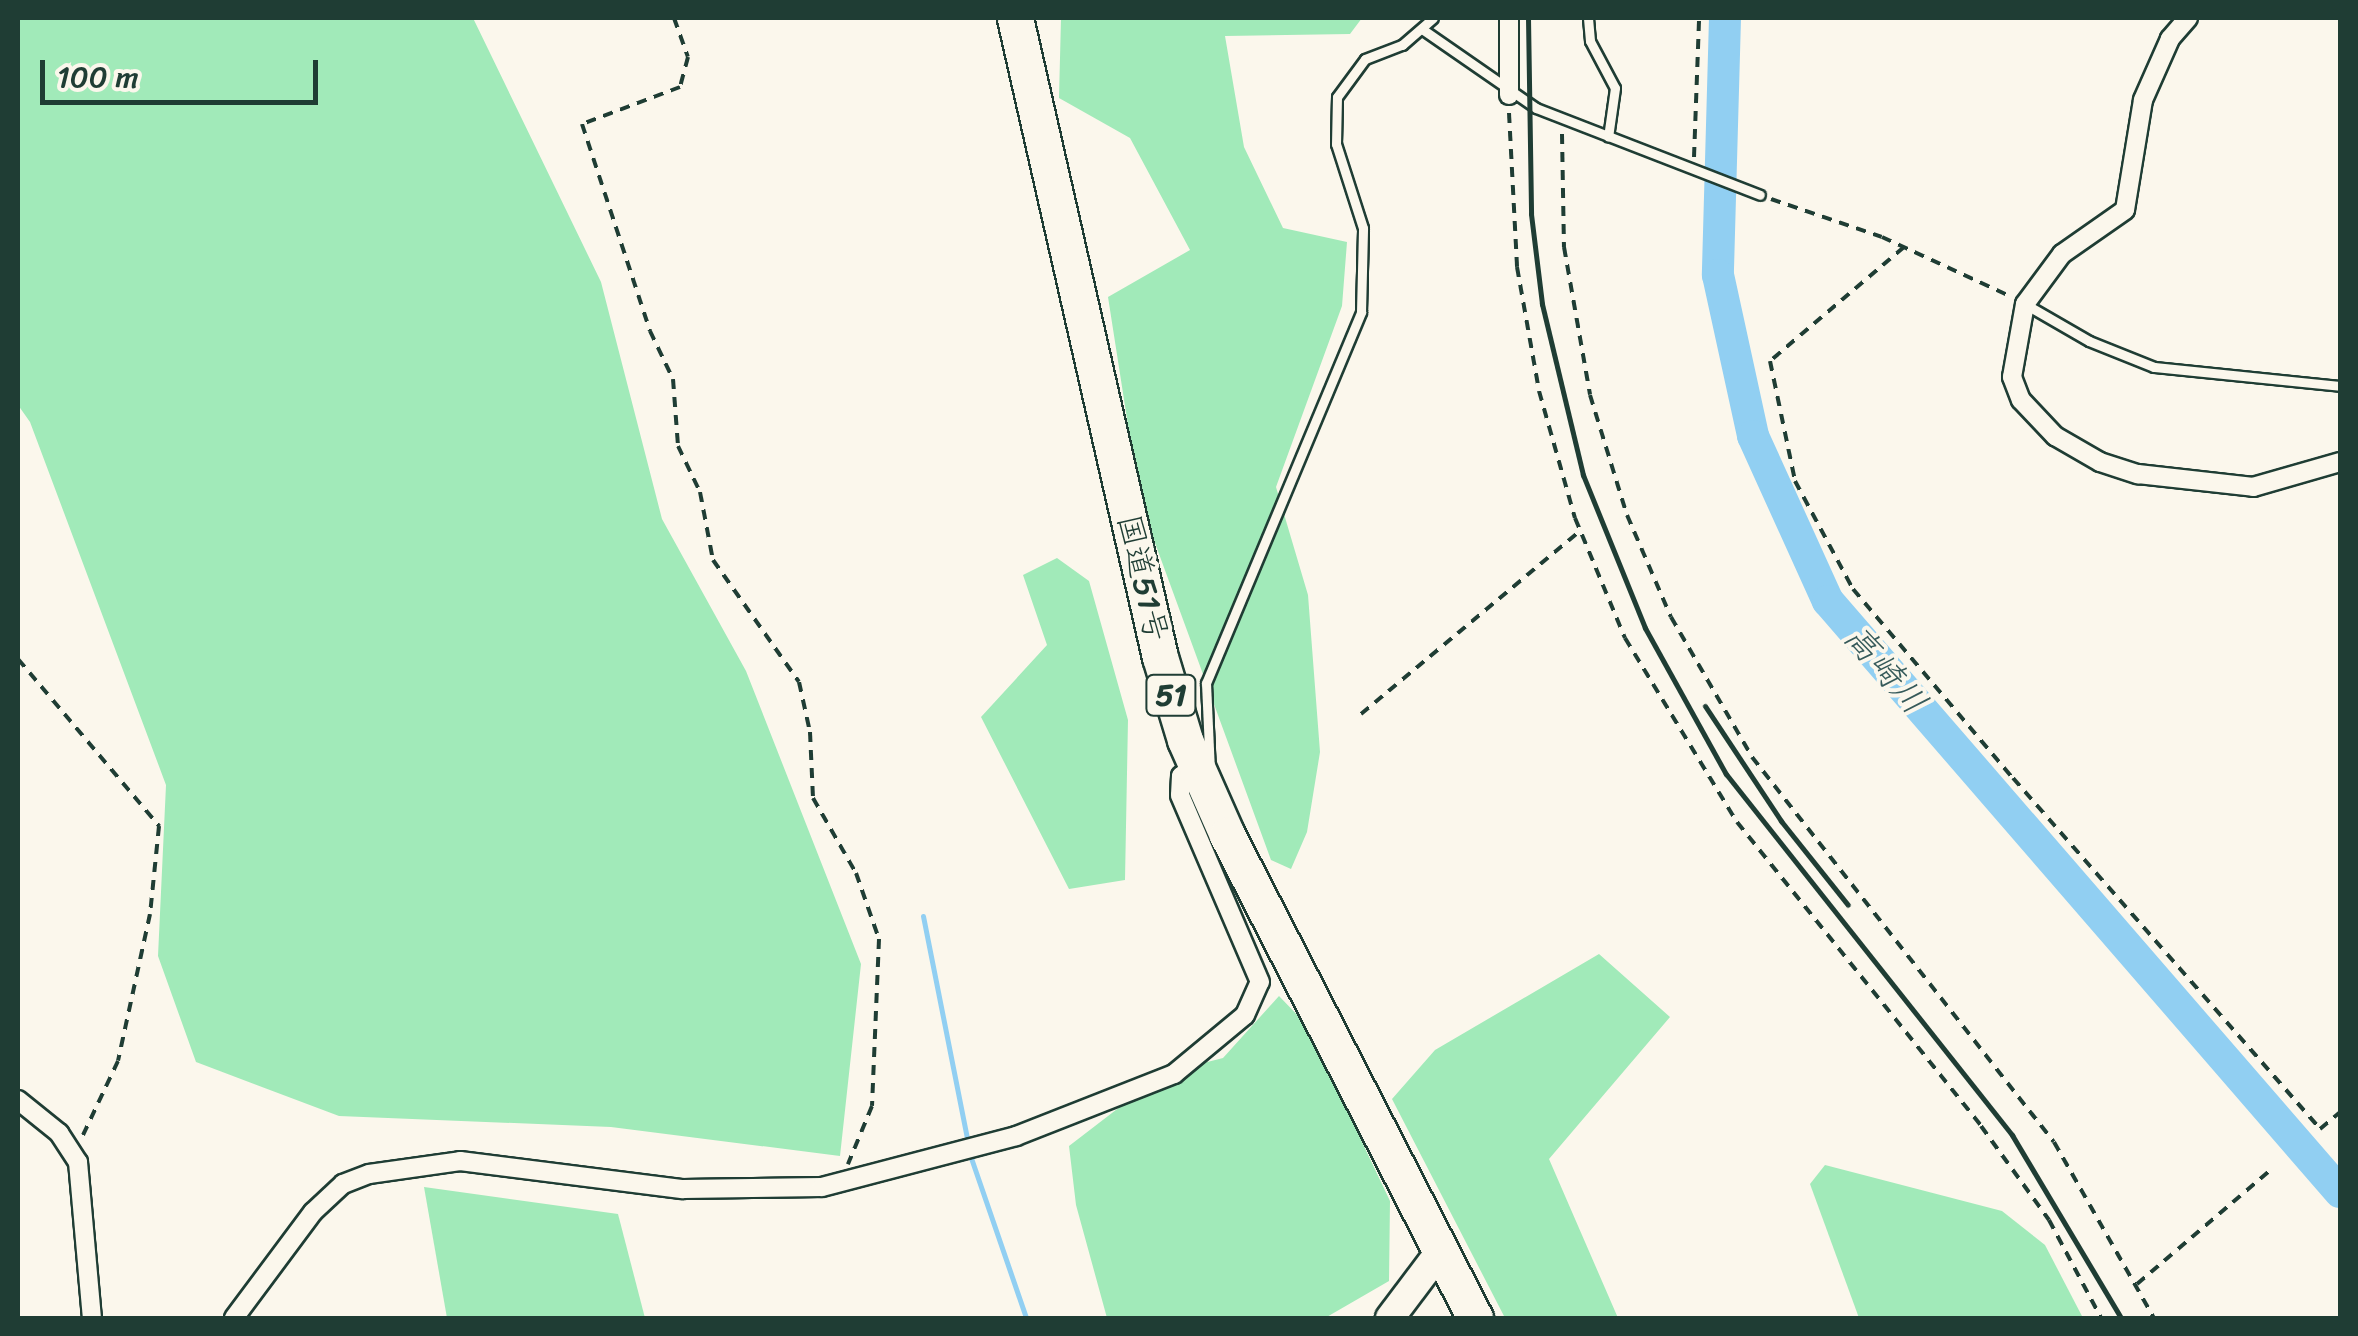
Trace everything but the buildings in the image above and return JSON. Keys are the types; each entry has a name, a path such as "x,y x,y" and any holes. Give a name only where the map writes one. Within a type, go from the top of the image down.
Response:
{"highway":[{"name":"国道51号","path":"1015,18 1160,658 1198,771 1475,1318"}],"street":[{"path":"1509,18 1509,95"},
{"path":"2188,18 2163,52 2143,100 2125,210 2062,254 2024,304 2012,377 2021,400 2055,436 2100,462 2138,474 2253,487 2340,462"},
{"path":"234,1318 313,1212 342,1184 369,1174 460,1160 683,1190 822,1187 843,1177 1016,1136 1137,1093 1174,1074 1245,1016 1260,982 1180,795 1181,776 1198,771"},
{"path":"18,1100 59,1133 74,1154 84,1190 92,1318"},
{"path":"1390,1318 1442,1249"}],"lane":[{"path":"1198,771 1214,764 1210,671 1287,483 1328,404 1361,312 1363,228 1336,144 1336,97 1365,60 1422,30 1433,18"},
{"path":"1588,18 1590,41 1615,88 1608,137"},
{"path":"1422,30 1509,95 1563,120 1694,166 1760,195"},
{"path":"2024,304 2088,342 2154,367 2340,386"}],"path":[{"path":"674,18 688,57 680,87 582,124 650,331 673,379 678,446 700,492 713,560 799,682 810,732 813,798 856,873 879,939 872,1106 843,1177"},
{"path":"1694,166 1700,18"},
{"path":"1509,95 1524,321 1554,456 1580,531 1625,638 1737,822 1982,1126 2049,1220 2101,1318"},
{"path":"1563,120 1564,247 1590,396 1627,515 1671,618 1752,757 2005,1073 2054,1142 2154,1318"},
{"path":"1760,195 1904,247 2024,304"},
{"path":"1904,247 1770,361 1795,481 1853,589 2013,778 2320,1129 2340,1112"},
{"path":"1361,714 1580,531"},
{"path":"18,659 159,826 150,914 118,1062 74,1154"},
{"path":"2137,1284 2273,1168"}],"green space":[{"path":"18,18 473,18 601,282 662,519 746,671 861,964 840,1156 611,1127 339,1116 196,1062 158,956 166,785 30,422 18,405"},
{"path":"1061,18 1362,18 1350,34 1225,36 1244,147 1283,228 1347,242 1342,306 1276,487 1308,595 1320,752 1307,832 1291,869 1271,860 1140,502 1108,297 1190,250 1130,138 1059,98"},
{"path":"1057,558 1089,581 1128,720 1125,880 1069,889 981,717 1047,645 1023,575"},
{"path":"1599,954 1670,1017 1549,1159 1618,1318 1505,1318 1392,1099 1435,1050"},
{"path":"1279,996 1306,1024 1390,1201 1389,1281 1325,1318 1107,1318 1076,1205 1069,1146 1164,1073 1223,1058"},
{"path":"1825,1165 2002,1211 2045,1245 2083,1318 1859,1318 1810,1184"},
{"path":"424,1187 618,1214 645,1318 447,1318"}],"waterway":[{"name":"高崎川","path":"1725,18 1718,275 1753,436 1828,601 2340,1192"},
{"path":"923,916 968,1144"},
{"path":"970,1155 1026,1318"}],"railway":[{"path":"1528,18 1531,214 1542,304 1583,475 1645,628 1726,774 2012,1135 2121,1318"},
{"path":"1705,706 1781,821 1848,905"}]}
